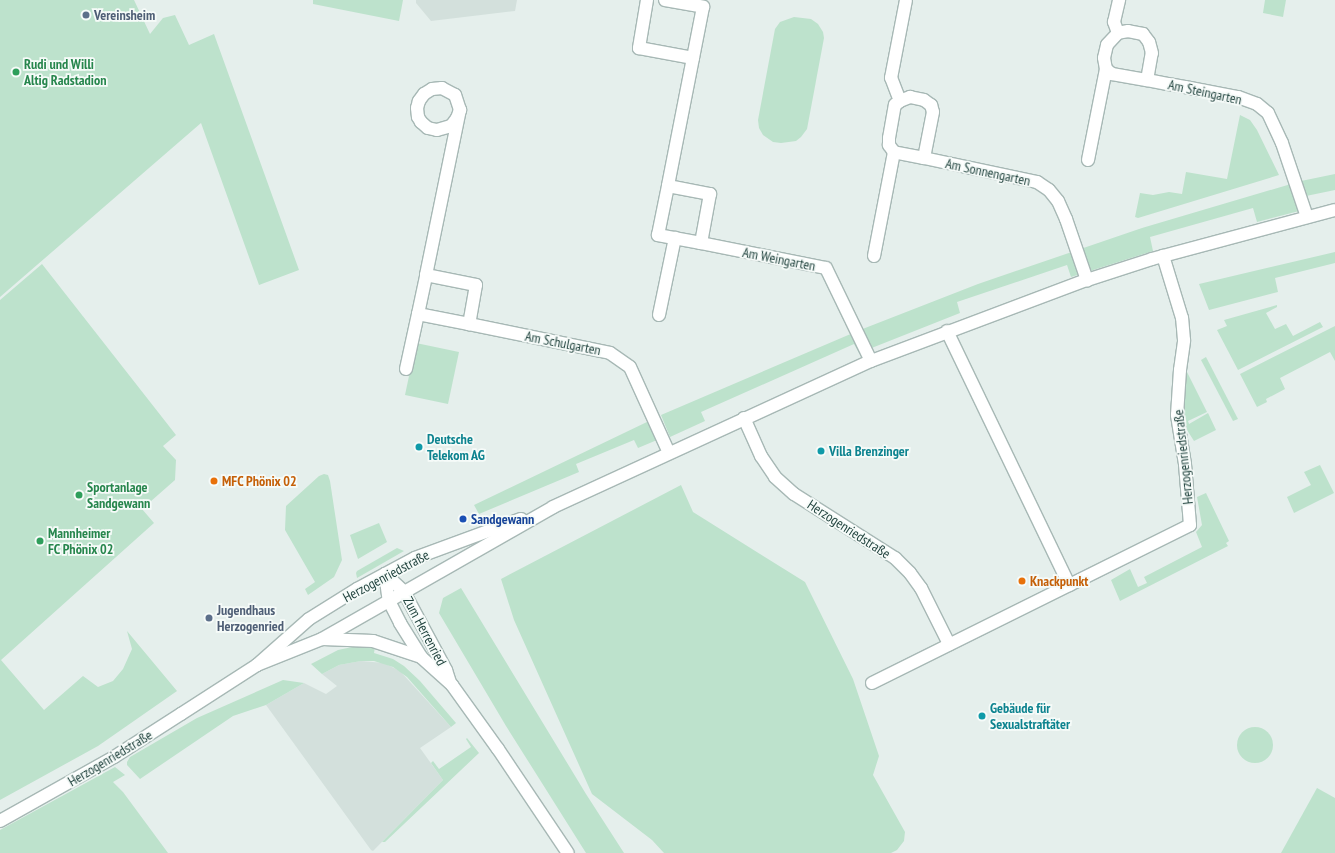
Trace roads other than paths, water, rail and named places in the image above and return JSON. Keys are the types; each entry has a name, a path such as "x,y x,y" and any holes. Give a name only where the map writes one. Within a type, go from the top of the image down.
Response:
{"street":[{"path":"647,0 639,48 693,58"},
{"name":"Am Weingarten","path":"665,0 703,7 658,235 826,268 871,361"},
{"path":"900,101 891,78 906,0"},
{"path":"1118,33 1114,22 1119,0"},
{"path":"1088,160 1106,69 1104,58 1107,45 1118,33 1128,30 1143,34 1149,42 1152,53 1147,80"},
{"name":"Am Steingarten","path":"1106,69 1112,74 1238,97 1257,104 1268,113 1282,143 1307,217"},
{"path":"874,256 894,152 889,145 889,138 895,105 910,97 924,100 931,105 933,112 924,158"},
{"path":"406,369 460,110"},
{"name":"Am Sonnengarten","path":"894,152 1037,182 1049,190 1058,201 1066,219 1087,280"},
{"path":"668,186 710,194 701,243"},
{"name":"Herzogenriedstraße","path":"0,820 114,757 256,664 309,619 415,558 553,507 871,361 947,331 1087,280 1162,256 1335,210"},
{"path":"659,315 675,238"},
{"name":"Herzogenriedstraße","path":"872,683 1190,525 1185,464 1177,415 1184,340 1182,318 1162,256"},
{"path":"426,275 476,285 469,324"},
{"name":"Am Schulgarten","path":"418,314 610,353 630,367 669,453"},
{"path":"947,331 1069,585"},
{"name":"Herzogenriedstraße","path":"744,418 761,456 776,477 794,494 895,558 910,573 921,588 949,644"},
{"name":"Herzogenriedstraße","path":"256,664 322,639 553,507"},
{"name":"Zum Herrenried","path":"385,574 404,592 446,670 452,685"},
{"name":"Zum Herrenried","path":"385,574 389,601 400,623 421,657 452,685 498,749 568,853"},
{"path":"322,639 373,641 421,657"}],"place":[{"name":"Vereinsheim","path":"86,15"},
{"name":"Rudi und Willi Altig Radstadion","path":"16,72"},
{"name":"Deutsche Telekom AG","path":"419,447"},
{"name":"Villa Brenzinger","path":"821,451"},
{"name":"MFC Phönix 02","path":"214,481"},
{"name":"Sportanlage Sandgewann","path":"79,495"},
{"name":"Sandgewann","path":"463,519"},
{"name":"Mannheimer FC Phönix 02","path":"40,541"},
{"name":"Knackpunkt","path":"1022,581"},
{"name":"Jugendhaus Herzogenried","path":"209,618"},
{"name":"Gebäude für Sexualstraftäter","path":"982,716"}]}
